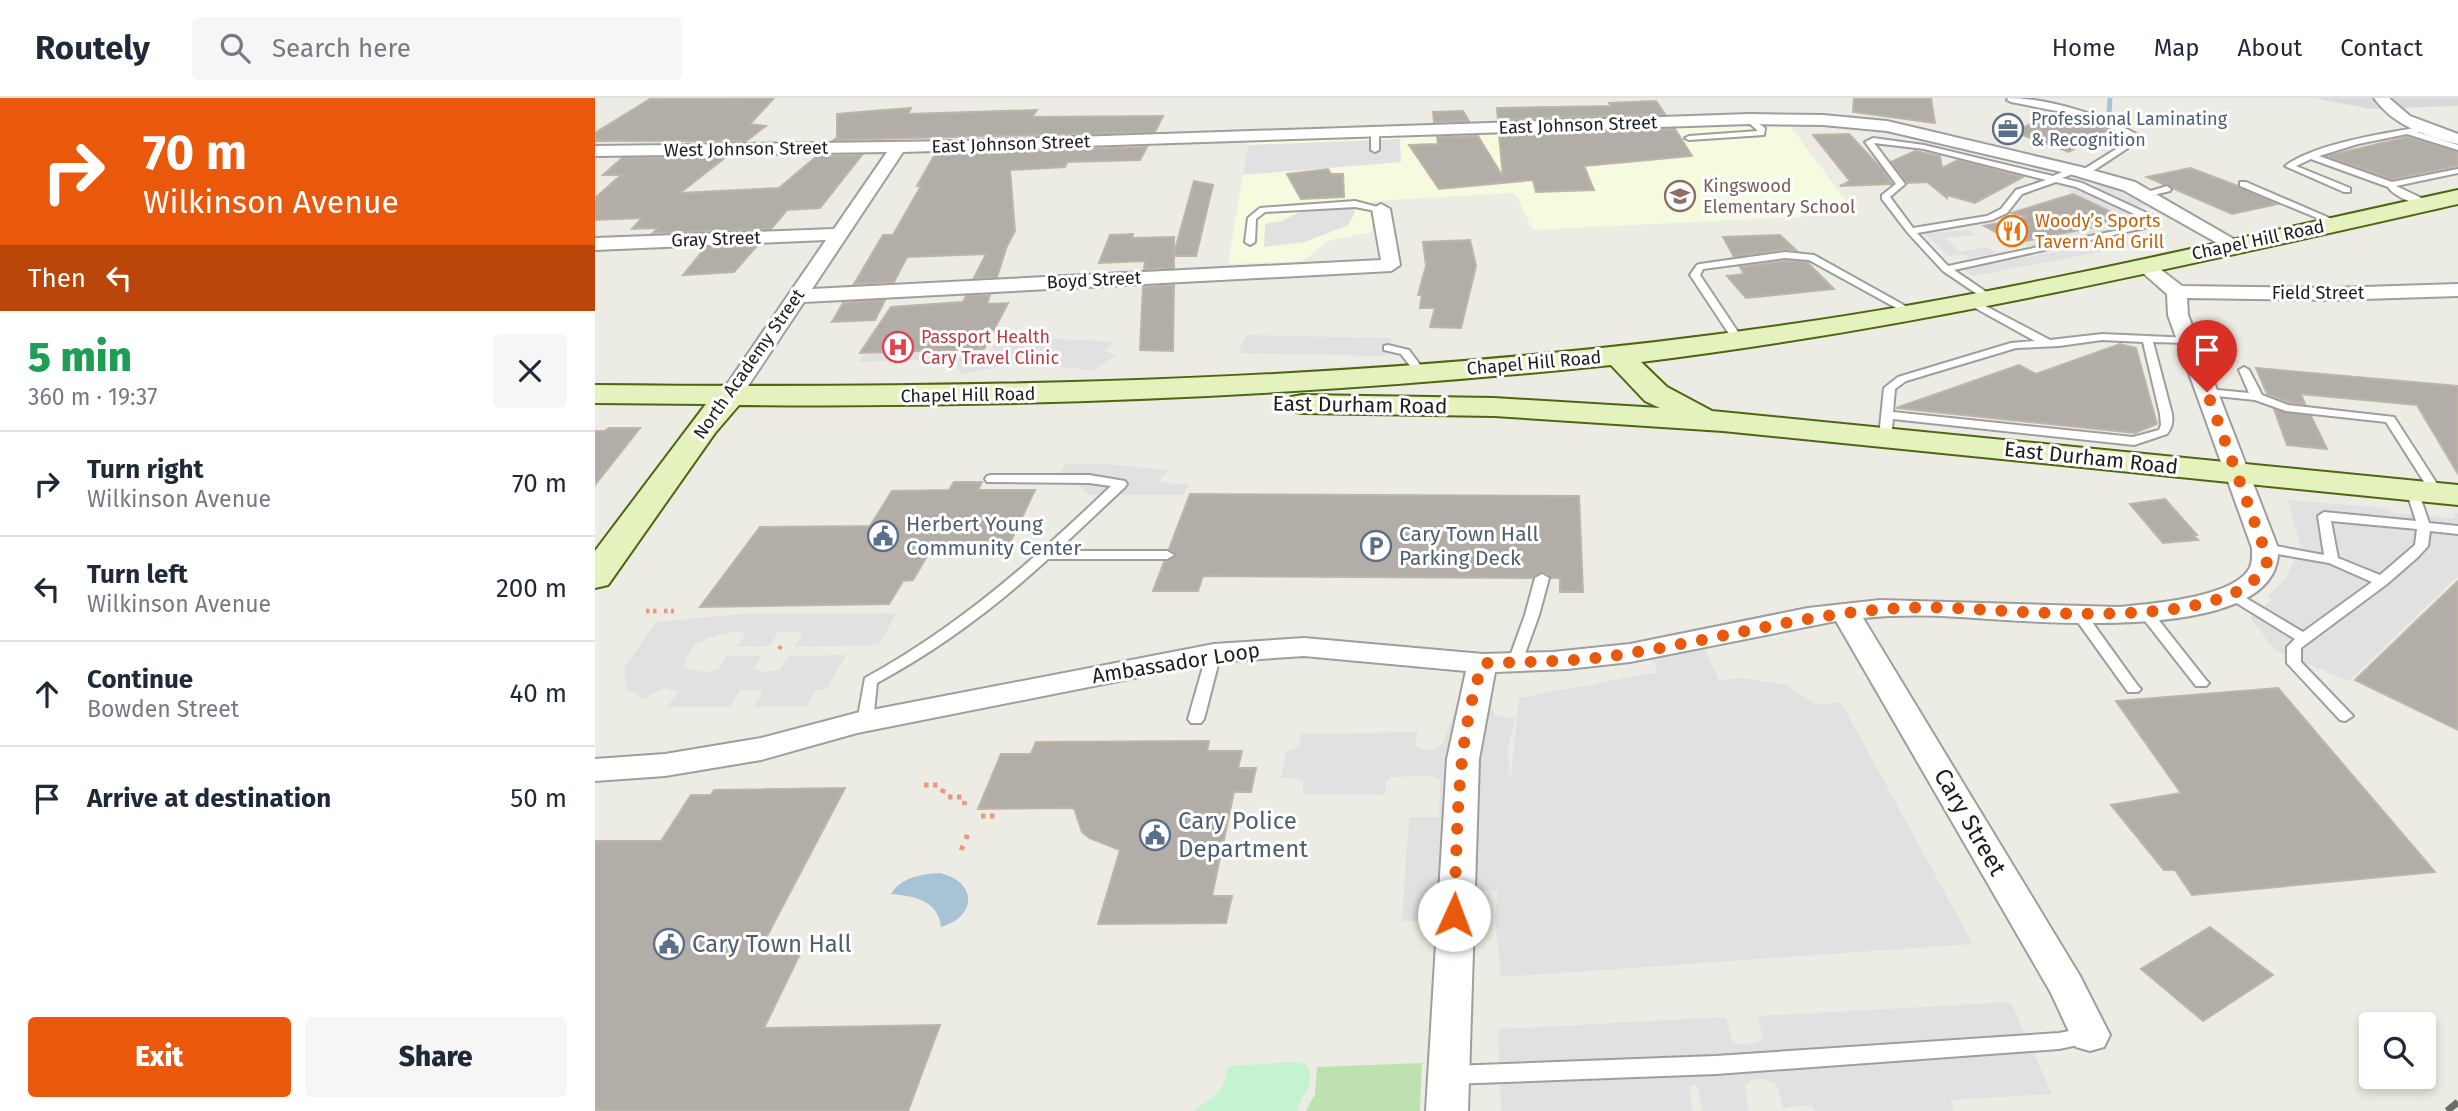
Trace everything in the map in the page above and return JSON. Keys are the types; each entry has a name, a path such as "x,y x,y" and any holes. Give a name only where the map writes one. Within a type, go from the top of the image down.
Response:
{"main road":[{"name":"Chapel Hill Road","path":"595,394 996,396 1305,381 1619,356 1739,341 1913,313 2447,201"},
{"name":"East Durham Road","path":"1619,356 1656,394 1684,410 1723,421"},
{"name":"North Academy Street","path":"600,564 704,426 730,396"},
{"name":"East Durham Road","path":"996,396 1074,403 1494,407 1723,421 1886,426 2237,473 2436,493"}],"street":[{"path":"2381,98 2392,111 2426,128 2458,139"},
{"name":"East Johnson Street","path":"898,147 1749,119 1860,123 1945,138 2112,180 2145,194 2235,245"},
{"path":"961,146 967,130"},
{"path":"837,147 850,135"},
{"name":"West Johnson Street","path":"595,151 898,147"},
{"name":"North Academy Street","path":"730,396 898,147"},
{"name":"Boyd Street","path":"798,296 1391,265 1381,209"},
{"name":"Gray Street","path":"595,243 838,234"},
{"path":"2144,265 2177,292 2178,315 2265,548"},
{"name":"Field Street","path":"2177,292 2332,294 2458,290"},
{"name":"Ambassador Loop","path":"595,770 666,765 761,750 865,722 1214,653 1304,647 1483,663 1515,663 1595,658 1845,612 1910,607 2079,614 2145,612 2195,605 2229,594 2257,579 2268,559 2265,548"},
{"name":"Cary Street","path":"1845,612 2067,987 2090,1035"},
{"path":"1447,1111 1463,759 1477,681 1483,663"}],"lane":[{"path":"1911,231 1989,218 2004,211 2017,194 2080,171 2133,142 2133,136 2118,126 2089,115 2011,100"},
{"path":"1689,138 1761,134 1762,130 1749,119"},
{"path":"2347,190 2289,166 2356,142 2426,128"},
{"path":"2407,131 2458,148"},
{"path":"1375,133 1375,150"},
{"path":"1924,147 1945,138"},
{"path":"1946,269 2154,225 2148,217 2079,185 1924,147 1884,140 1869,142 1901,184 1885,197 1911,231 1946,269 1981,300 2047,343"},
{"path":"2311,156 2391,186 2395,190 2447,201"},
{"path":"2391,186 2458,171"},
{"path":"2243,184 2337,223"},
{"path":"2145,194 2167,189"},
{"path":"1250,242 1252,218 1258,212 1274,208 1363,204 1381,209"},
{"path":"1739,341 1695,275 1700,267 1785,255 1811,257 1913,313"},
{"path":"2147,338 2166,414 2167,425 2163,432 2156,436 2117,440 1886,426 1890,388 1902,379 2001,347 2102,337 2147,338 2187,340"},
{"path":"1388,348 1405,352 1421,373"},
{"path":"2244,370 2256,397"},
{"path":"2207,392 2256,397 2286,408 2390,419 2436,493 2424,526 2421,546 2382,582 2294,647 2294,663 2345,716"},
{"path":"865,722 870,681 927,650 973,617 1047,555 1121,484 1074,479 991,479"},
{"path":"2332,559 2324,516 2458,530"},
{"path":"2265,548 2332,559 2382,582"},
{"path":"1047,555 1167,555"},
{"path":"1515,663 1542,578"},
{"path":"2229,594 2304,638"},
{"path":"2145,612 2201,683"},
{"path":"2079,614 2133,689"},
{"path":"1196,719 1214,653"},
{"path":"1449,1075 1716,1065 2059,1041 2090,1035"}],"path":[{"path":"646,611 657,611"},
{"path":"664,611 674,611"},
{"path":"924,785 964,801"},
{"path":"981,816 996,816"}],"shaded area":[{"path":"2314,98 2458,98 2458,106 2371,109"},
{"name":"Kingswood Elementary School","path":"1787,122 1856,214 1533,230 1515,193 1373,201 1372,232 1327,241 1303,261 1228,264 1249,139"},
{"path":"1400,139 1401,162 1243,175 1248,145"},
{"path":"2102,184 2146,205 2123,209 2133,215 2123,217 2067,191"},
{"path":"1353,208 1355,213 1347,226 1304,242 1264,247 1265,224 1281,221 1301,209"},
{"path":"2123,222 2133,227 2032,248 2022,243"},
{"path":"1970,230 1976,235 1946,238 1960,252 1986,247 1998,253 1970,258 1964,254 1948,256 1924,233"},
{"path":"2151,234 2163,240 1973,276 1962,269"},
{"path":"1246,335 1392,338 1386,356 1238,353"},
{"path":"1037,338 1104,341 1114,344 1105,350 1116,355 1094,371 1042,364 1005,366 961,374 955,358 990,352 993,349 992,342"},
{"path":"949,351 945,359 859,362 864,354"},
{"path":"1065,464 1105,464 1168,470 1160,480 1161,483 1189,484 1183,495 1089,495 1074,484 1055,484"},
{"path":"2288,500 2389,508 2392,513 2455,518 2452,513 2458,513 2458,576 2349,681 2275,651 2250,617 2272,600 2268,596 2285,579 2301,548"},
{"path":"897,613 878,645 794,647 803,633 782,631 778,632 770,646 737,647 746,633 740,632 725,633 696,643 686,657 685,667 703,672 718,670 727,656 762,656 753,669 764,672 780,670 789,656 846,655 827,688 816,690 807,706 753,707 763,692 755,690 740,691 730,707 667,707 679,691 664,688 643,700 626,688 624,668 656,622 740,614"},
{"path":"1702,644 1719,680 1742,678 1784,684 1817,705 1841,702 1973,944 1501,977 1495,917 1498,891 1479,891 1478,920 1402,921 1409,817 1439,817 1440,779 1433,776 1391,777 1386,781 1385,795 1303,794 1303,780 1281,777 1286,751 1298,747 1301,734 1418,732 1415,746 1433,750 1442,744 1457,705 1493,710 1495,716 1516,718 1508,748 1510,783 1519,698 1658,672 1649,654"},
{"path":"2011,1002 2052,1094 1951,1100 1954,1111 1814,1111 1812,1105 1783,1108 1776,1084 1763,1079 1750,1080 1745,1086 1749,1111 1702,1111 1698,1088 1693,1084 1689,1089 1693,1111 1501,1111 1498,1029 1726,1017 1731,1038 1735,1043 1747,1045 1762,1040 1758,1016"},
{"path":"1297,1062 1307,1065 1311,1078 1297,1111 1194,1111 1221,1089 1228,1066"}],"green space":[{"path":"1422,1063 1420,1111 1306,1111 1315,1094 1317,1067"}],"water":[{"path":"940,873 961,884 967,891 968,900 967,908 961,916 941,927 939,918 930,905 916,898 891,894 906,880"}],"building":[{"path":"774,98 750,124 766,126 746,141 595,141 595,133 650,99"},
{"path":"1854,98 1931,98 1935,123 1853,112"},
{"path":"1656,101 1665,114 1498,120 1497,108 1611,106 1609,103"},
{"path":"911,108 908,114 1037,110 1032,117 1163,116 1155,132 834,140 839,136 837,114"},
{"path":"1463,111 1469,121 1434,122 1433,112"},
{"path":"2048,115 2086,120 2108,130 2069,152 2014,132"},
{"path":"1675,129 1692,156 1584,166 1594,190 1536,192 1533,180 1439,189 1409,145 1438,144 1437,137 1478,136 1503,177 1499,135"},
{"path":"1849,134 1892,184 1840,186 1850,181 1813,135"},
{"path":"2407,137 2458,152 2458,166 2392,179 2327,156"},
{"path":"1147,147 1140,160 1067,162 1065,167 1010,170 1015,231 997,277 974,278 986,254 907,257 894,282 854,284 883,235 893,235 921,186 917,186 935,154"},
{"path":"1915,151 1940,156 1942,168 1958,160 2023,177 1975,203 1947,195 1947,198 1927,182 1907,183 1891,162"},
{"path":"862,155 820,208 787,210 771,229 653,233 658,228 632,229 642,218 595,220 595,198 621,175 603,175 622,158 726,157 680,193 779,188 817,156"},
{"path":"2190,168 2278,204 2232,214 2147,177"},
{"path":"1328,169 1331,174 1343,174 1344,197 1301,199 1287,174"},
{"path":"1194,181 1213,185 1196,256 1174,256 1174,268 1144,269 1145,261 1099,263 1110,235 1133,234 1132,238 1174,237 1174,253"},
{"path":"2073,194 2128,220 2016,243 1984,226 2028,217 2011,213"},
{"path":"1780,235 1796,250 1785,249 1734,257 1723,237"},
{"path":"1470,240 1476,266 1461,328 1430,327 1435,308 1420,308 1422,295 1418,295 1426,266 1423,242"},
{"path":"757,246 734,272 683,275 705,248"},
{"path":"1785,261 1807,262 1834,289 1746,298 1727,276 1744,274 1740,267"},
{"path":"1174,285 1173,351 1140,350 1143,287"},
{"path":"990,295 987,304 1008,303 984,349 860,353 891,307 963,302 966,296"},
{"path":"885,300 875,320 832,322 843,303"},
{"path":"2120,344 2136,348 2157,424 2135,433 1896,408 2019,365 2036,374"},
{"path":"2256,368 2458,386 2458,474 2417,405 2301,394 2305,404 2289,402 2267,394"},
{"path":"2274,409 2311,416 2327,449 2287,445"},
{"path":"640,428 595,485 595,431"},
{"name":"Herbert Young Community Center","path":"954,482 982,482 978,490 1035,490 1009,545 933,546 913,580 903,581 889,604 700,607 760,527 870,526 892,491 949,490"},
{"name":"Cary Town Hall Parking Deck","path":"1190,494 1579,496 1583,592 1560,592 1560,578 1551,578 1543,572 1532,578 1203,576 1198,591 1153,591 1164,562 1176,556 1169,549"},
{"path":"2165,499 2197,535 2193,535 2198,540 2163,543 2130,504"},
{"path":"2458,581 2458,730 2355,680"},
{"path":"2278,688 2435,872 2192,895 2175,870 2164,870 2111,805 2181,793 2116,701"},
{"name":"Cary Police Department","path":"1209,741 1207,751 1242,751 1238,768 1256,768 1251,792 1234,792 1212,896 1232,896 1226,923 1098,924 1120,850 1089,838 1082,832 1074,808 978,809 1001,754 1031,754 1036,742"},
{"name":"Cary Town Hall","path":"845,788 757,955 800,954 764,1028 940,1025 908,1111 595,1111 595,841 661,841 691,795 711,795 714,790"},
{"path":"2210,927 2273,975 2203,1021 2141,969"}],"waterway":[{"path":"2109,116 2110,98"}],"railway":[{"path":"2447,1111 2458,1102"}],"place":[{"name":"Professional Laminating & Recognition","path":"2008,129"},
{"name":"Kingswood Elementary School","path":"1680,196"},
{"name":"Woody’s Sports Tavern And Grill","path":"2012,231"},
{"name":"Passport Health Cary Travel Clinic","path":"898,347"},
{"name":"Herbert Young Community Center","path":"883,536"},
{"name":"Cary Town Hall Parking Deck","path":"1376,546"},
{"name":"Cary Police Department","path":"1155,835"},
{"name":"Cary Town Hall","path":"669,944"}],"route":[{"path":"1454,915 1464,751 1483,663 1595,658 1820,615 1878,608 1947,607 2117,615 2195,605 2229,594 2257,579 2268,559 2207,392"}]}
